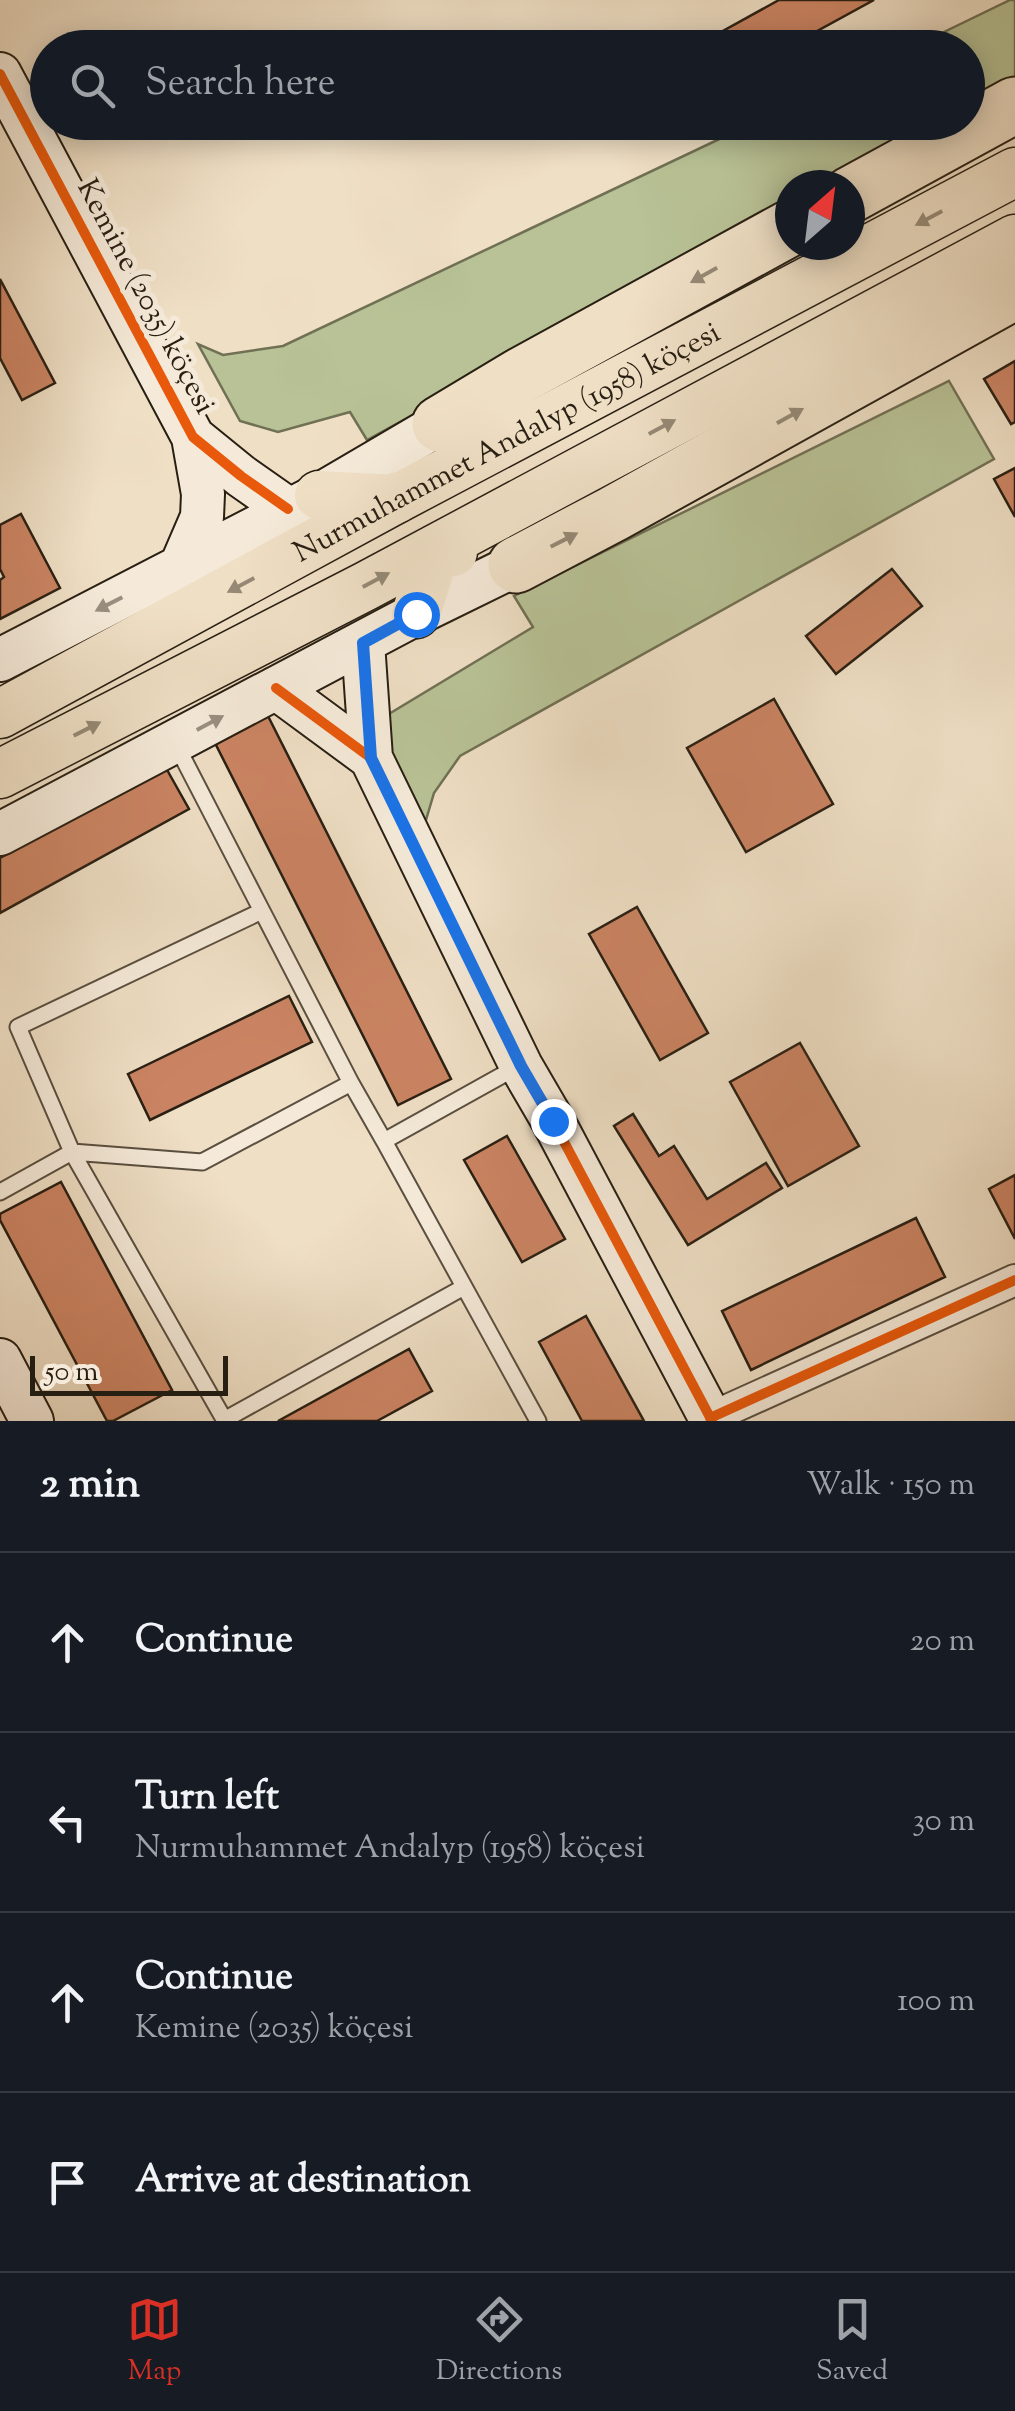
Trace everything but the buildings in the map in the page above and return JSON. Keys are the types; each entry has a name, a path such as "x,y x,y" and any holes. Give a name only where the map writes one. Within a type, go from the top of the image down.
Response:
{"highway":[{"path":"985,121 1015,105"},
{"path":"865,187 951,140"},
{"path":"440,424 775,236"},
{"path":"516,565 1015,291"}],"main road":[{"name":"Nurmuhammet Andalyp (1958) köçesi","path":"0,714 396,499 1015,172"},
{"name":"Nurmuhammet Andalyp (1958) köçesi","path":"0,774 436,548 1015,238"},
{"path":"303,502 396,499 440,424"},
{"path":"416,614 436,548 516,565"}],"street":[{"name":"Kemine (2035) köçesi","path":"0,74 30,130"},
{"name":"Kemine (2035) köçesi","path":"35,140 193,437 241,476 303,502"},
{"path":"0,660 180,568 440,424"},
{"path":"180,568 202,518 204,494 193,437"},
{"path":"0,834 516,565"},
{"path":"363,643 371,758 521,1066 711,1419 1015,1280"},
{"path":"276,688 371,758"},
{"path":"0,1360 32,1421"}],"lane":[{"path":"184,760 351,1083 538,1421"},
{"path":"262,910 18,1027 72,1152 224,1420 464,1287"},
{"path":"384,1141 521,1066"},
{"path":"0,1192 72,1152 202,1162 351,1083"}],"green space":[{"path":"1015,0 1015,85 985,102 985,30 948,30"},
{"path":"717,140 915,140 860,170 775,170 775,216 367,440 350,412 278,432 240,421 198,344 223,355 283,346"},
{"path":"949,381 994,459 460,756 434,793 423,830 374,723 533,627 514,596"}],"cycle path":[{"path":"0,74 30,130"},
{"path":"35,140 193,437 288,509"},
{"path":"276,688 371,758 521,1066 712,1421"},
{"path":"710,1418 1015,1280"}],"route":[{"path":"416,614 363,643 371,758 521,1066 553,1121"}]}
